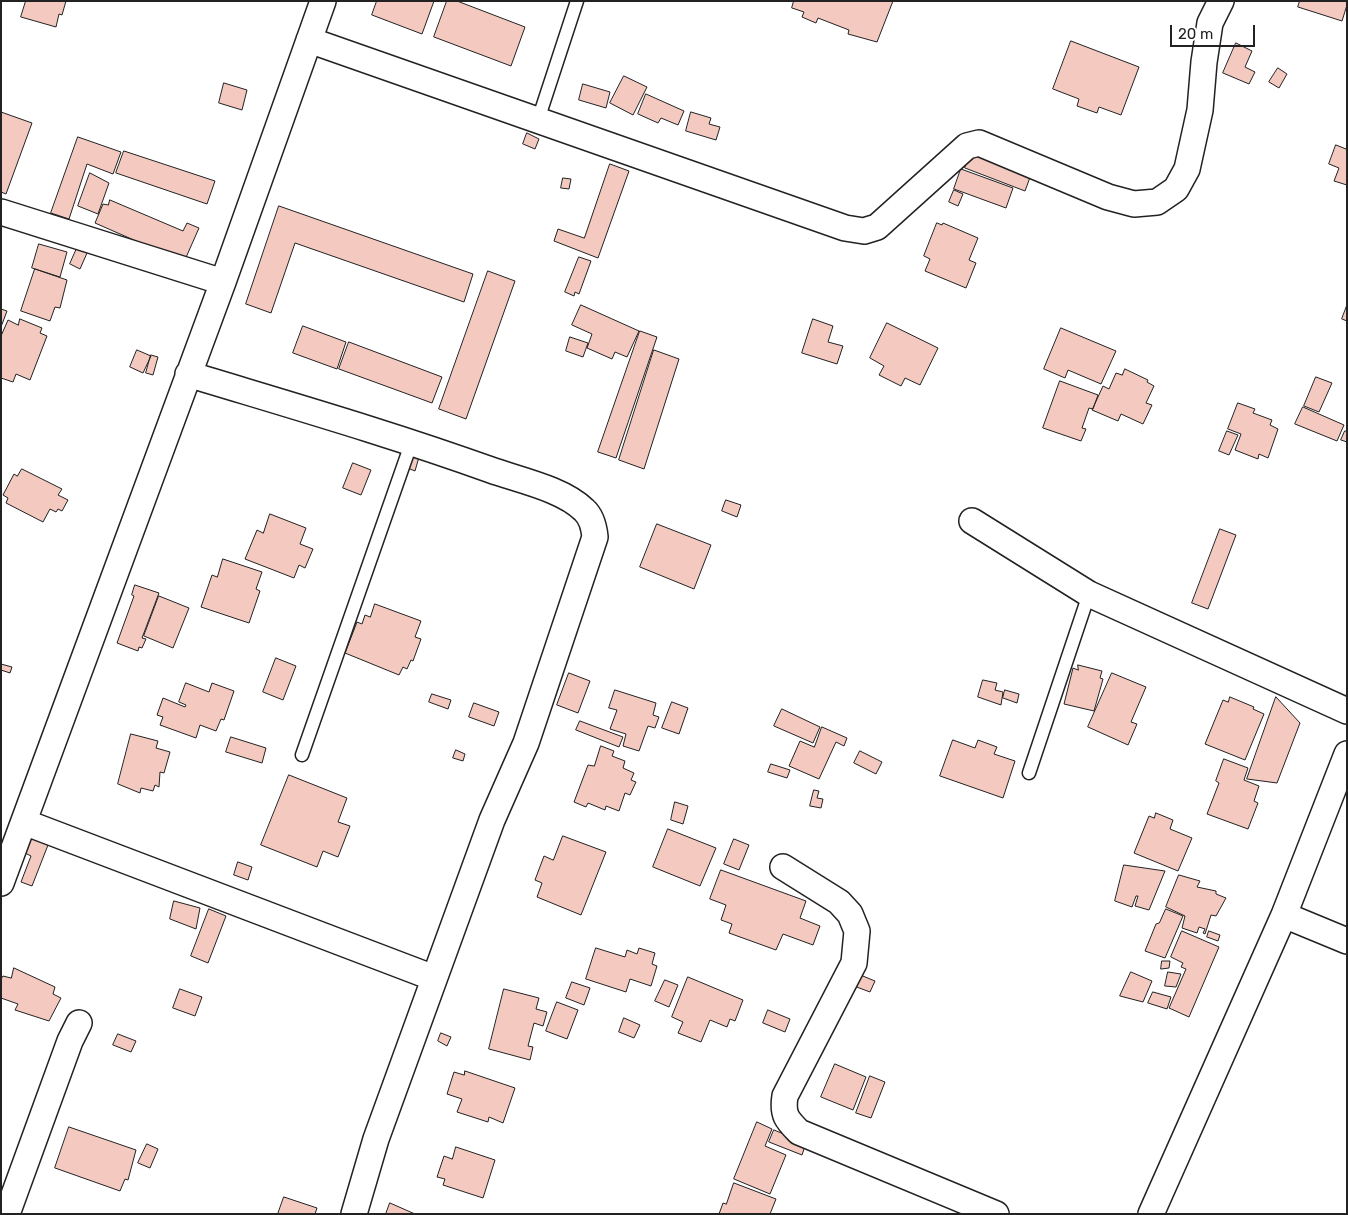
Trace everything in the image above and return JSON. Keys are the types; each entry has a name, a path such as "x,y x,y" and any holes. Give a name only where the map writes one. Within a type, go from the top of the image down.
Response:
{"street":[{"path":"1,883 223,282 323,1"},
{"path":"309,40 845,228 864,231 877,227 967,146 979,143 1108,197 1134,204 1157,202 1176,189 1187,168 1200,110 1204,62 1210,24 1221,1"},
{"path":"2,214 223,282"},
{"path":"188,374 412,442 572,501 586,511 593,523 595,537 526,743 492,820 434,978 376,1139 354,1214"},
{"path":"972,521 1089,594 1347,711"},
{"path":"1151,1214 1284,915 1347,754"},
{"path":"24,822 434,978"},
{"path":"783,867 839,902 850,914 857,931 854,963 785,1096 783,1110 789,1122 799,1132 996,1214"},
{"path":"1284,915 1347,942"},
{"path":"7,1214 70,1041 79,1023"}],"lane":[{"path":"538,120 577,1"},
{"path":"302,755 412,442"},
{"path":"1029,772 1089,594"}],"building":[{"path":"26,1 66,1 62,15 59,14 56,27 21,17"},
{"path":"377,1 434,1 422,34 372,15"},
{"path":"447,1 457,1 525,27 511,66 434,37"},
{"path":"794,1 893,1 877,42 848,34 849,30 818,18 816,23 802,17 804,12 792,8"},
{"path":"1300,1 1347,1 1347,5 1342,21 1298,7"},
{"path":"1071,41 1139,67 1121,115 1099,107 1097,113 1077,106 1079,99 1053,89"},
{"path":"1236,43 1252,51 1245,67 1255,72 1249,84 1223,73"},
{"path":"1278,68 1287,74 1279,88 1269,82"},
{"path":"624,76 647,87 633,115 610,103"},
{"path":"224,83 247,90 242,110 219,103"},
{"path":"583,84 610,92 606,108 579,100"},
{"path":"646,94 684,111 678,125 661,118 658,123 638,114"},
{"path":"1,112 32,123 6,194 1,192"},
{"path":"691,112 711,118 709,124 720,127 716,140 686,131"},
{"path":"527,133 539,139 535,149 523,144"},
{"path":"78,137 121,152 113,174 87,164 69,219 51,213"},
{"path":"1336,145 1346,149 1347,147 1347,185 1334,181 1339,168 1329,164"},
{"path":"972,149 1032,172 1025,191 965,168"},
{"path":"124,151 215,181 207,204 116,173"},
{"path":"610,164 629,171 598,258 554,241 558,229 584,238"},
{"path":"961,169 1013,188 1006,208 954,189"},
{"path":"90,173 109,183 98,214 78,206"},
{"path":"563,178 571,179 569,189 561,188"},
{"path":"954,190 963,194 958,206 949,202"},
{"path":"110,200 183,231 187,223 199,228 184,262 95,223 103,204 108,205"},
{"path":"279,206 473,274 464,302 295,243 271,313 246,304"},
{"path":"937,223 942,225 943,223 978,238 969,260 976,263 966,288 925,271 930,259 924,256"},
{"path":"81,239 91,244 80,269 70,264"},
{"path":"39,244 67,252 60,277 32,268"},
{"path":"579,257 591,261 579,294 575,292 574,296 565,292"},
{"path":"35,269 67,280 60,308 55,307 50,321 21,311"},
{"path":"488,271 515,281 466,419 439,409"},
{"path":"581,305 639,331 627,357 615,352 612,359 587,348 592,334 572,325"},
{"path":"1347,305 1347,321 1342,319"},
{"path":"1,309 7,311 1,327"},
{"path":"20,319 42,328 40,333 47,336 30,380 16,374 13,382 1,378 1,336 8,320 18,325"},
{"path":"813,319 833,326 828,342 843,346 837,364 802,353"},
{"path":"887,323 938,348 920,385 905,378 901,386 879,375 884,366 870,358"},
{"path":"303,326 346,342 337,369 293,353"},
{"path":"1061,328 1116,351 1101,384 1068,370 1065,378 1044,369"},
{"path":"640,331 657,337 616,458 598,452"},
{"path":"570,337 588,343 583,357 566,351"},
{"path":"349,342 442,377 432,403 339,369"},
{"path":"137,350 151,356 143,373 130,367"},
{"path":"654,350 679,359 644,469 619,460"},
{"path":"151,355 158,357 153,375 146,373"},
{"path":"1125,369 1148,380 1147,382 1154,386 1146,403 1152,405 1143,424 1121,414 1118,421 1092,410 1103,386 1109,389 1116,373 1122,375"},
{"path":"1316,377 1332,383 1319,412 1304,406"},
{"path":"1060,381 1098,395 1093,409 1089,408 1082,428 1086,429 1081,441 1043,428"},
{"path":"1238,403 1255,409 1253,413 1272,420 1270,425 1278,429 1268,458 1259,454 1258,459 1235,450 1241,434 1228,429"},
{"path":"1303,407 1344,425 1337,441 1295,424"},
{"path":"1227,431 1238,435 1229,455 1219,451"},
{"path":"1345,431 1347,431 1347,442 1341,440"},
{"path":"406,453 419,457 415,471 402,466"},
{"path":"353,463 371,470 361,495 343,488"},
{"path":"22,469 62,489 58,495 68,500 62,511 58,509 56,512 50,509 43,522 6,503 8,498 3,495 14,474 17,476"},
{"path":"726,500 741,505 737,517 722,511"},
{"path":"270,514 306,528 300,544 313,549 305,568 299,565 294,578 245,559 257,530 263,533"},
{"path":"657,524 711,545 694,589 640,567"},
{"path":"1220,529 1236,535 1208,609 1192,603"},
{"path":"223,559 262,572 256,589 260,591 249,623 201,607 212,575 217,577"},
{"path":"135,585 159,593 142,638 146,639 142,648 139,647 138,651 117,643 134,596 132,595"},
{"path":"159,596 189,608 173,648 144,636"},
{"path":"375,604 421,621 415,637 421,639 413,661 411,660 407,669 403,667 399,675 345,653 357,622 362,624 365,615 370,617"},
{"path":"276,658 296,666 283,700 263,692"},
{"path":"1,664 12,667 10,673 1,670"},
{"path":"1078,665 1102,671 1100,678 1103,679 1094,711 1064,704 1073,668 1078,670"},
{"path":"569,673 590,681 578,713 557,705"},
{"path":"1112,673 1146,687 1131,722 1137,724 1128,745 1088,727"},
{"path":"983,680 997,683 995,690 1003,692 1001,705 978,697"},
{"path":"186,683 209,692 212,683 234,691 224,720 221,719 216,731 200,725 196,738 160,725 163,717 157,715 163,698 185,707 186,705 179,702"},
{"path":"615,690 656,703 653,715 659,717 655,728 648,726 639,751 623,746 626,734 610,729 617,710 609,708"},
{"path":"1005,690 1019,694 1017,703 1003,698"},
{"path":"432,694 451,700 448,709 429,702"},
{"path":"1230,697 1254,707 1253,709 1264,714 1245,760 1205,744 1223,700 1228,702"},
{"path":"1276,697 1300,723 1277,783 1247,779"},
{"path":"672,702 688,708 679,734 662,728"},
{"path":"474,703 499,712 494,726 469,717"},
{"path":"782,709 820,727 813,743 774,726"},
{"path":"580,721 623,737 619,747 576,730"},
{"path":"822,727 847,738 844,746 836,742 819,779 789,766 800,741 814,747"},
{"path":"131,734 158,741 156,748 170,752 164,773 160,772 159,787 155,785 153,791 141,788 140,793 118,784"},
{"path":"231,737 266,748 262,763 226,752"},
{"path":"953,740 975,748 978,740 997,747 994,754 1015,761 1003,798 940,776"},
{"path":"601,746 614,751 612,756 625,761 623,768 634,773 631,780 636,782 630,795 625,793 619,811 606,806 605,810 588,803 586,807 574,802 588,765 594,766"},
{"path":"456,750 465,754 463,761 453,758"},
{"path":"860,751 882,762 876,774 854,763"},
{"path":"1224,759 1248,768 1244,780 1259,786 1254,801 1258,803 1248,829 1207,814 1219,783 1216,781"},
{"path":"771,764 790,770 787,778 768,772"},
{"path":"289,775 347,798 338,822 350,826 338,857 323,851 317,867 261,845"},
{"path":"814,790 819,791 817,798 823,799 821,808 810,806"},
{"path":"675,802 688,806 683,824 671,820"},
{"path":"1156,813 1173,820 1170,829 1192,838 1178,871 1134,853 1149,816 1154,818"},
{"path":"668,829 716,848 700,886 653,867"},
{"path":"563,836 606,852 581,915 537,897 542,883 535,880 544,856 553,860"},
{"path":"31,838 48,845 32,886 21,882 31,856 25,853"},
{"path":"734,839 749,845 739,870 724,864"},
{"path":"238,862 252,867 248,880 234,875"},
{"path":"1124,865 1165,871 1149,910 1135,906 1138,896 1136,896 1132,907 1115,901"},
{"path":"721,870 806,901 800,918 820,926 813,945 783,934 776,950 729,933 732,924 721,920 726,905 710,899"},
{"path":"1179,875 1200,881 1197,887 1216,891 1216,894 1226,898 1216,916 1211,915 1205,934 1203,933 1205,929 1199,927 1197,933 1182,928 1185,916 1166,907"},
{"path":"174,901 200,908 196,929 170,919"},
{"path":"209,909 226,916 208,963 191,956"},
{"path":"1166,909 1183,916 1165,958 1145,951 1156,924 1159,923"},
{"path":"1182,931 1219,947 1189,1017 1169,1008 1186,969 1181,967 1183,963 1171,957"},
{"path":"1209,931 1220,935 1218,941 1207,937"},
{"path":"596,948 625,957 627,950 637,954 639,948 655,953 652,964 657,966 651,986 630,979 626,992 586,979"},
{"path":"1162,961 1170,961 1169,968 1161,969"},
{"path":"14,968 55,987 53,994 61,998 49,1021 15,1010 18,1004 1,998 1,979 3,976 11,978"},
{"path":"1131,972 1152,981 1143,1002 1120,996"},
{"path":"1168,972 1181,974 1176,987 1165,986"},
{"path":"858,974 875,981 870,992 854,986"},
{"path":"688,977 743,1000 735,1021 730,1019 727,1027 710,1020 701,1042 678,1033 683,1022 672,1017"},
{"path":"665,980 678,985 669,1007 655,1001"},
{"path":"572,982 590,988 584,1005 566,998"},
{"path":"180,989 202,997 195,1016 173,1008"},
{"path":"504,989 539,998 536,1009 547,1012 543,1026 534,1023 528,1046 533,1047 530,1060 489,1049"},
{"path":"1153,992 1171,997 1167,1009 1148,1003"},
{"path":"557,1002 578,1010 567,1039 546,1031"},
{"path":"768,1010 790,1019 785,1032 763,1023"},
{"path":"624,1018 640,1025 634,1038 619,1032"},
{"path":"441,1033 451,1037 447,1046 438,1041"},
{"path":"118,1034 136,1041 131,1052 113,1045"},
{"path":"835,1064 866,1077 853,1110 821,1097"},
{"path":"465,1071 515,1088 503,1123 489,1117 488,1122 457,1112 462,1099 447,1094 454,1072 464,1075"},
{"path":"870,1076 885,1082 871,1118 856,1113"},
{"path":"757,1122 772,1129 765,1146 786,1155 770,1194 734,1179"},
{"path":"69,1127 136,1150 128,1180 125,1179 120,1191 55,1168"},
{"path":"774,1130 806,1143 802,1155 769,1142"},
{"path":"147,1144 158,1149 150,1168 138,1163"},
{"path":"456,1147 495,1160 483,1198 443,1185 445,1179 437,1177 444,1156 452,1159"},
{"path":"734,1183 776,1199 770,1214 719,1214 723,1203 726,1204"},
{"path":"284,1197 317,1208 315,1214 278,1214"},
{"path":"390,1203 415,1214 386,1214"}]}
